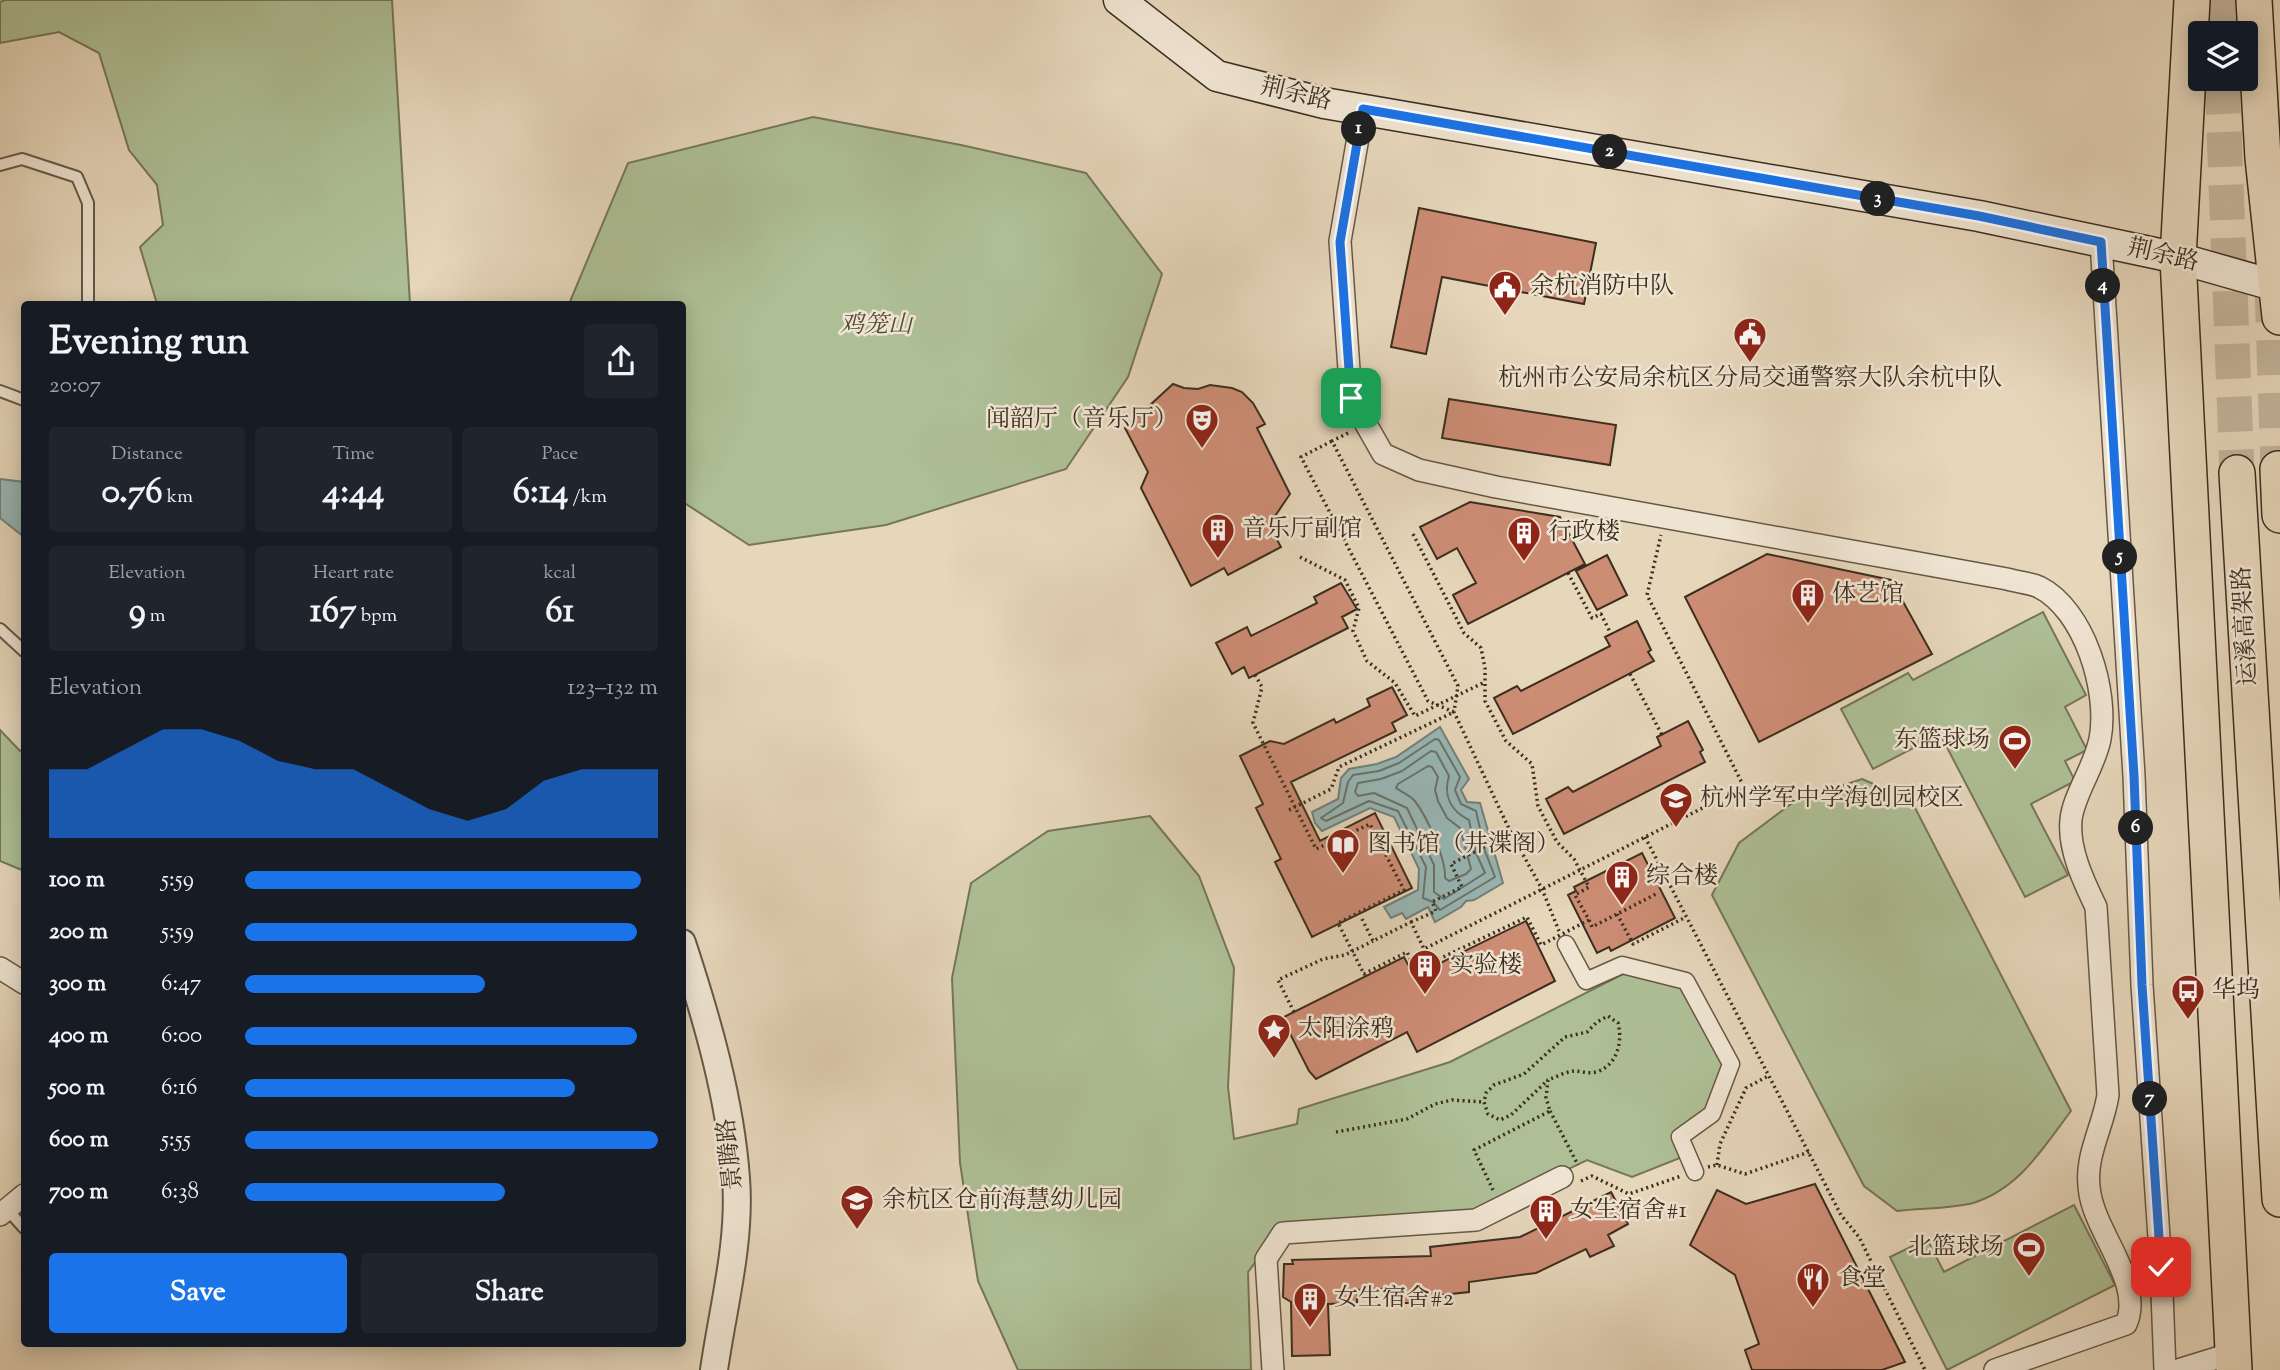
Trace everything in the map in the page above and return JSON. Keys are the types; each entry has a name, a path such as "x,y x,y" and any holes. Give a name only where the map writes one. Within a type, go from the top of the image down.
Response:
{"highway":[{"path":"2192,0 2178,258 2234,1362"},
{"path":"2254,0 2263,158 2278,296"},
{"path":"2278,469 2280,515"},
{"name":"运溪高架路","path":"2237,473 2280,1199"}],"main road":[{"name":"荆余路","path":"1119,0 1217,76 1324,103 1979,216 2178,258 2278,296"}],"street":[{"path":"1363,109 1341,224 1340,251 1351,398 1383,454 1419,471 1496,487 1666,516 2039,587 2064,607 2081,630 2100,692 2101,737 2091,772 2071,820 2083,879 2096,907 2108,1095 2105,1117 2095,1135 2090,1157 2089,1193 2095,1215 2129,1289 2132,1311 2126,1324 1995,1370"},
{"path":"2101,242 2134,776 2142,985 2161,1267 2165,1370"},
{"path":"1566,944 1586,981 1622,965 1686,981 1731,1064 1712,1114 1680,1137 1695,1172"},
{"name":"景腾路","path":"686,955 710,1029 737,1180 733,1263 714,1370"},
{"path":"0,968 21,981"},
{"path":"1273,1370 1266,1259 1283,1233 1476,1220 1562,1177"},
{"path":"3,1212 21,1197"},
{"path":"2178,1370 2234,1362"}],"lane":[{"path":"0,164 22,159 77,177 89,203 88,301"},
{"path":"0,391 21,399"},
{"path":"0,629 21,648"},
{"path":"3,1212 21,1226"}],"path":[{"path":"1366,425 1301,457 1429,701 1454,712"},
{"path":"1332,441 1458,686 1454,712 1566,944"},
{"path":"1411,922 1424,949 1744,787 1647,595 1666,516"},
{"path":"1413,534 1464,633 1481,648 1485,701 1506,741 1532,764 1538,806 1558,842 1574,859 1589,887 1575,895 1592,927 1656,894"},
{"path":"1300,557 1345,580 1359,608 1353,631 1367,661 1395,683 1406,697 1415,716 1485,682"},
{"path":"1568,573 1592,618 1601,614 1611,634"},
{"path":"1630,674 1662,735"},
{"path":"1255,675 1262,687 1253,723 1316,849 1370,824 1404,890 1338,923 1364,974 1407,952 1416,970 1527,917 1541,945 1589,920"},
{"path":"1289,810 1331,789 1339,767 1454,712"},
{"path":"1294,1012 1278,981 1323,959 1345,956 1436,911 1432,902 1462,887 1451,864 1511,833"},
{"path":"1645,837 1841,1216 1859,1237 1925,1370"},
{"path":"1617,914 1633,944 1686,917"},
{"path":"1362,919 1373,941"},
{"path":"1608,1016 1618,1023 1619,1050 1608,1066 1595,1072 1574,1071 1548,1080 1511,1115 1500,1120 1488,1114 1484,1102 1486,1093 1494,1085 1524,1074 1565,1037 1587,1032 1608,1016"},
{"path":"1717,1165 1720,1144 1746,1088 1768,1076"},
{"path":"1548,1080 1546,1098 1550,1111 1585,1180"},
{"path":"1336,1132 1407,1119 1436,1104 1452,1100 1484,1102"},
{"path":"1503,1207 1474,1150 1550,1111"}],"green space":[{"path":"392,0 410,301 156,301 140,247 163,225 157,185 129,150 99,53 59,32 0,43 0,2"},
{"name":"鸡笼山","path":"813,117 961,145 1086,173 1162,274 1128,377 1066,469 886,525 749,545 686,504 686,301 570,301 628,163"},
{"name":"东篮球场","path":"2043,612 2086,695 2065,707 2087,750 2065,761 2075,781 2031,804 2068,875 2025,897 1940,734 1873,769 1841,709 1908,673 1913,680"},
{"path":"0,730 21,750 21,870 0,861"},
{"path":"1862,779 1911,800 2071,1111 2029,1166 2004,1188 1973,1203 1897,1211 1864,1186 1712,895 1739,843 1795,801"},
{"path":"1150,816 1199,876 1234,968 1228,1087 1234,1139 1297,1124 1299,1109 1450,1062 1627,972 1686,987 1725,1063 1708,1113 1675,1134 1685,1156 1632,1177 1587,1160 1474,1215 1280,1229 1248,1272 1251,1370 1018,1370 978,1281 960,1163 952,978 971,883 1048,831"},
{"name":"北篮球场","path":"2074,1205 2115,1285 1947,1370 1890,1257 1927,1239 1944,1272"}],"water":[{"path":"0,479 21,482 21,535 0,518"},
{"path":"1440,727 1469,779 1461,790 1467,802 1480,803 1503,883 1474,900 1466,901 1461,907 1435,922 1428,907 1406,919 1402,913 1391,918 1384,907 1418,890 1419,869 1394,817 1370,808 1322,831 1315,823 1312,812 1338,799 1341,778 1349,769 1396,757"}],"building":[{"path":"1419,208 1596,243 1584,304 1442,277 1426,354 1391,347"},
{"name":"闻韶厅（音乐厅）","path":"1173,384 1198,389 1210,385 1242,392 1253,403 1265,424 1257,428 1290,494 1269,525 1281,547 1228,575 1224,568 1191,586 1141,488 1148,472 1125,428"},
{"path":"1449,399 1616,425 1610,465 1442,438"},
{"name":"行政楼","path":"1470,502 1560,517 1585,564 1468,624 1453,595 1476,583 1457,548 1437,559 1420,527"},
{"name":"体艺馆","path":"1767,554 1891,580 1932,654 1759,742 1685,597"},
{"path":"1607,555 1627,595 1597,610 1576,571"},
{"path":"1341,583 1357,609 1342,617 1348,628 1249,678 1244,667 1232,674 1216,643 1247,627 1251,636 1317,603 1314,597"},
{"path":"1637,621 1654,661 1513,734 1494,698 1517,686 1521,691 1610,646 1605,637"},
{"name":"图书馆（井渫阁）","path":"1392,687 1407,715 1392,723 1396,731 1291,782 1320,841 1375,813 1412,888 1312,937 1275,862 1281,859 1256,808 1263,804 1240,756 1270,741 1284,744 1334,719 1336,723 1370,706 1367,699"},
{"path":"1688,721 1703,750 1700,752 1705,762 1564,834 1546,799 1568,787 1573,792 1661,746 1657,737"},
{"name":"综合楼","path":"1642,853 1675,918 1611,951 1609,947 1597,953 1568,895 1576,891 1574,887"},
{"name":"实验楼","path":"1526,921 1555,981 1417,1052 1407,1032 1316,1079 1309,1071 1282,1018 1404,957 1414,976"},
{"name":"食堂","path":"1815,1184 1905,1362 1882,1370 1752,1370 1745,1350 1759,1344 1735,1275 1690,1245 1717,1190 1746,1204"},
{"path":"1611,1192 1628,1224 1608,1235 1614,1246 1590,1257 1586,1249 1536,1273 1469,1282 1469,1292 1414,1298 1414,1303 1386,1303 1385,1289 1357,1290 1357,1303 1328,1304 1330,1355 1292,1356 1291,1302 1283,1297 1284,1264 1293,1264 1292,1260 1431,1256 1430,1247 1520,1237"}],"tunnel":[{"path":"2219,0 2220,21"},
{"path":"2222,91 2237,473"},
{"path":"2272,287 2278,469"}],"place":[{"name":"余杭消防中队","path":"1505,317"},
{"name":"杭州市公安局余杭区分局交通警察大队余杭中队","path":"1750,364"},
{"name":"闻韶厅（音乐厅）","path":"1202,450"},
{"name":"音乐厅副馆","path":"1218,560"},
{"name":"行政楼","path":"1524,563"},
{"name":"体艺馆","path":"1808,625"},
{"name":"东篮球场","path":"2015,771"},
{"name":"杭州学军中学海创园校区","path":"1676,829"},
{"name":"图书馆（井渫阁）","path":"1343,875"},
{"name":"综合楼","path":"1622,907"},
{"name":"实验楼","path":"1425,996"},
{"name":"华坞","path":"2188,1021"},
{"name":"太阳涂鸦","path":"1274,1060"},
{"name":"余杭区仓前海慧幼儿园","path":"857,1231"},
{"name":"女生宿舍#1","path":"1546,1241"},
{"name":"北篮球场","path":"2029,1278"},
{"name":"食堂","path":"1813,1309"},
{"name":"女生宿舍#2","path":"1310,1329"}],"route":[{"path":"1351,398 1340,242 1363,109 1979,216 2101,242 2134,776 2142,985 2161,1267"}]}
